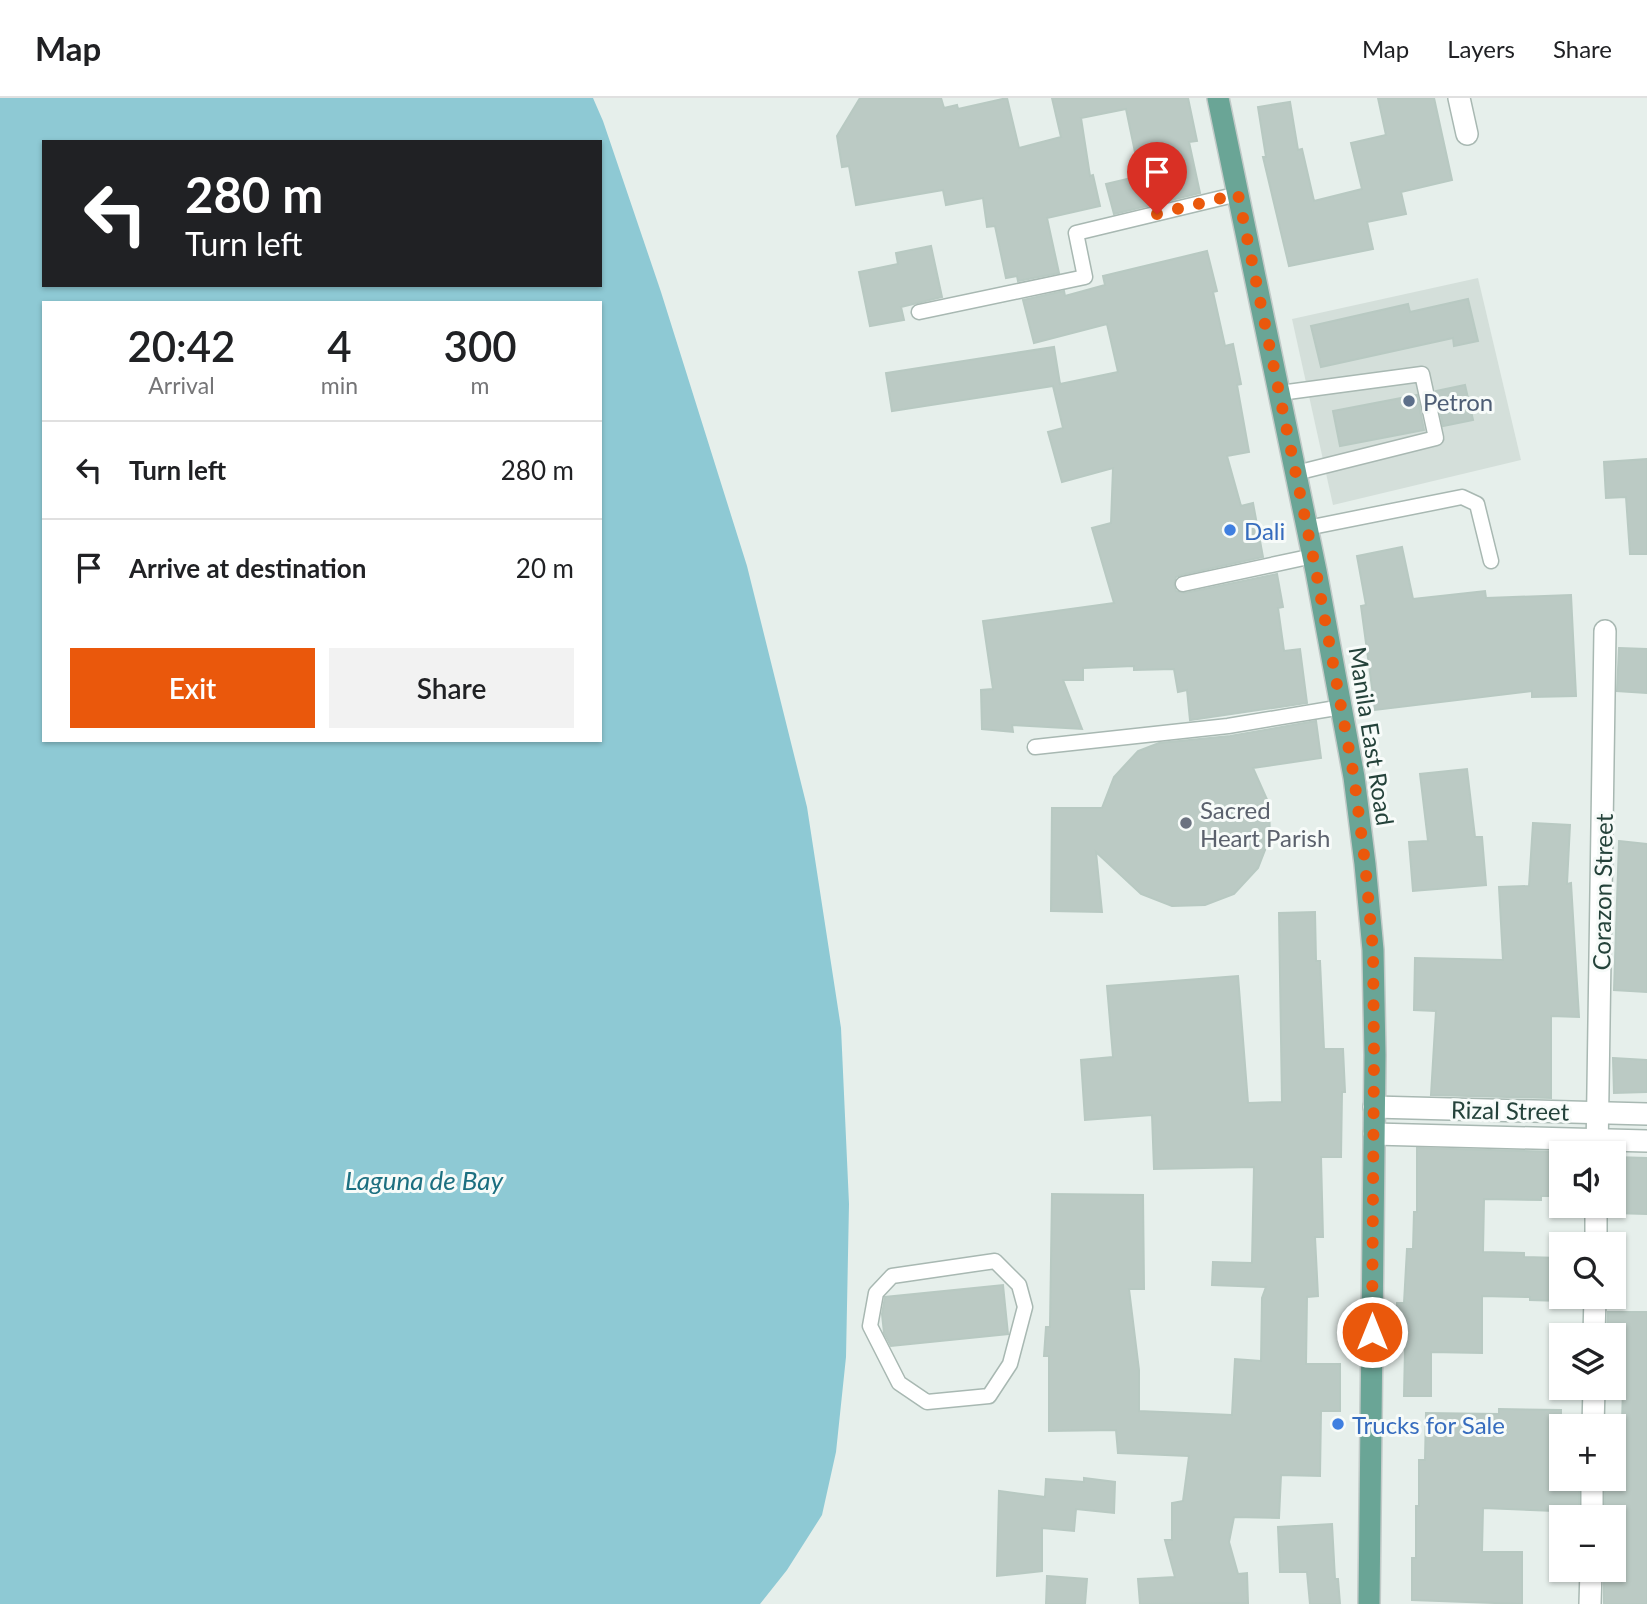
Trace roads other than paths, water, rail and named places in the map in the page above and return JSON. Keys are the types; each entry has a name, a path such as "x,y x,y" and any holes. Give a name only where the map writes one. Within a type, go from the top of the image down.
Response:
{"main road":[{"name":"Manila East Road","path":"1217,98 1280,393 1342,707 1354,777 1373,950 1374,1135 1369,1604"}],"street":[{"path":"1459,98 1467,134"},
{"name":"Corazon Street","path":"1597,1141 1605,631"},
{"name":"Rizal Street","path":"1374,1107 1647,1114"},
{"name":"Rizal Street","path":"1374,1135 1549,1144"},
{"name":"Rizal Street","path":"1626,1143 1647,1141"},
{"path":"1590,1604 1591,1582"}],"lane":[{"path":"919,312 1085,277 1076,233 1238,194"},
{"path":"1280,393 1422,374 1436,438 1296,473"},
{"path":"1307,528 1462,498 1476,504 1491,561"},
{"path":"1183,584 1313,556"},
{"path":"1035,747 1228,726 1342,707"},
{"path":"995,1261 1019,1285 1025,1307 1010,1364 989,1396 927,1402 899,1383 870,1326 876,1293 892,1276 995,1261"}],"water":[{"name":"Laguna de Bay","path":"0,98 593,98 661,292 747,566 807,807 841,1028 849,1204 846,1357 836,1452 822,1515 787,1570 760,1604 0,1604"}],"place":[{"name":"Petron","path":"1409,401"},
{"name":"Dali","path":"1230,530"},
{"name":"Sacred Heart Parish","path":"1186,823"},
{"name":"Trucks for Sale","path":"1338,1424"}]}
